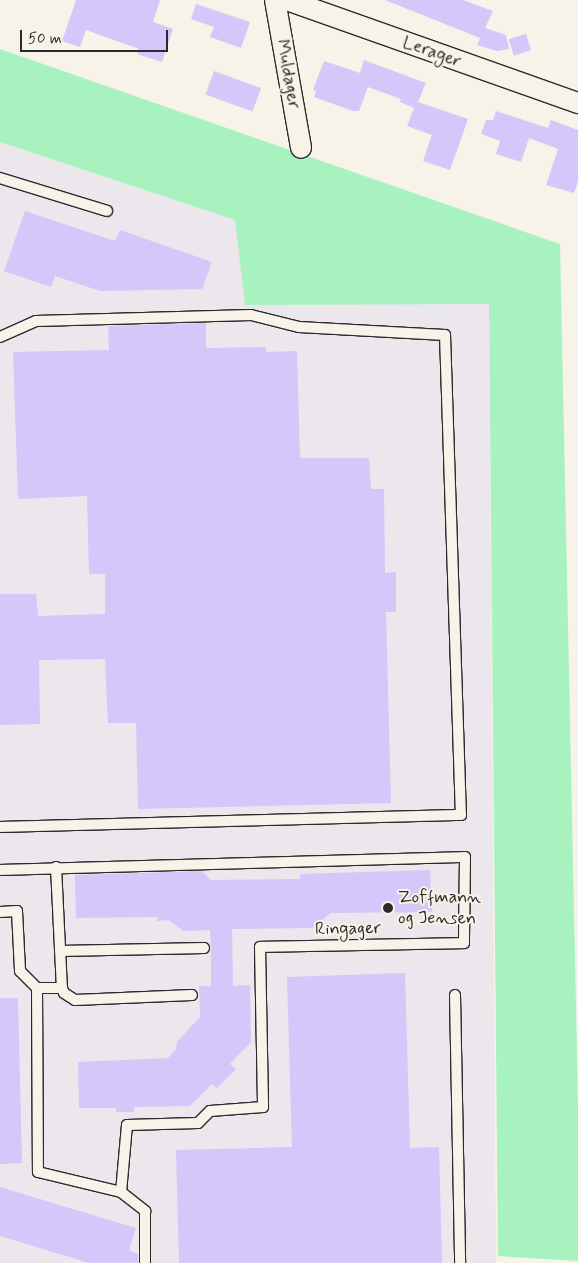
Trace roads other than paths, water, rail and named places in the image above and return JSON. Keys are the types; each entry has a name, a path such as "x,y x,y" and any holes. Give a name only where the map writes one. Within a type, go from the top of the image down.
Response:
{"street":[{"name":"Muldager","path":"275,0 301,148"},
{"name":"Lerager","path":"287,0 578,103"}],"lane":[{"path":"0,178 107,211"},
{"path":"0,337 36,321 251,315 299,327 445,335 461,815 0,827"},
{"name":"Ringager","path":"0,870 464,857 464,943 260,947 263,1107 210,1111 198,1123 127,1125 121,1192"},
{"path":"56,867 62,988"},
{"path":"0,912 17,911 20,971 37,988 38,1172 121,1192 145,1211 145,1263"},
{"path":"60,951 204,948"},
{"path":"37,988 62,988 75,1000 192,995"},
{"path":"455,996 460,1263"}],"place":[{"name":"Zoffmann og Jensen","path":"388,908"}]}
